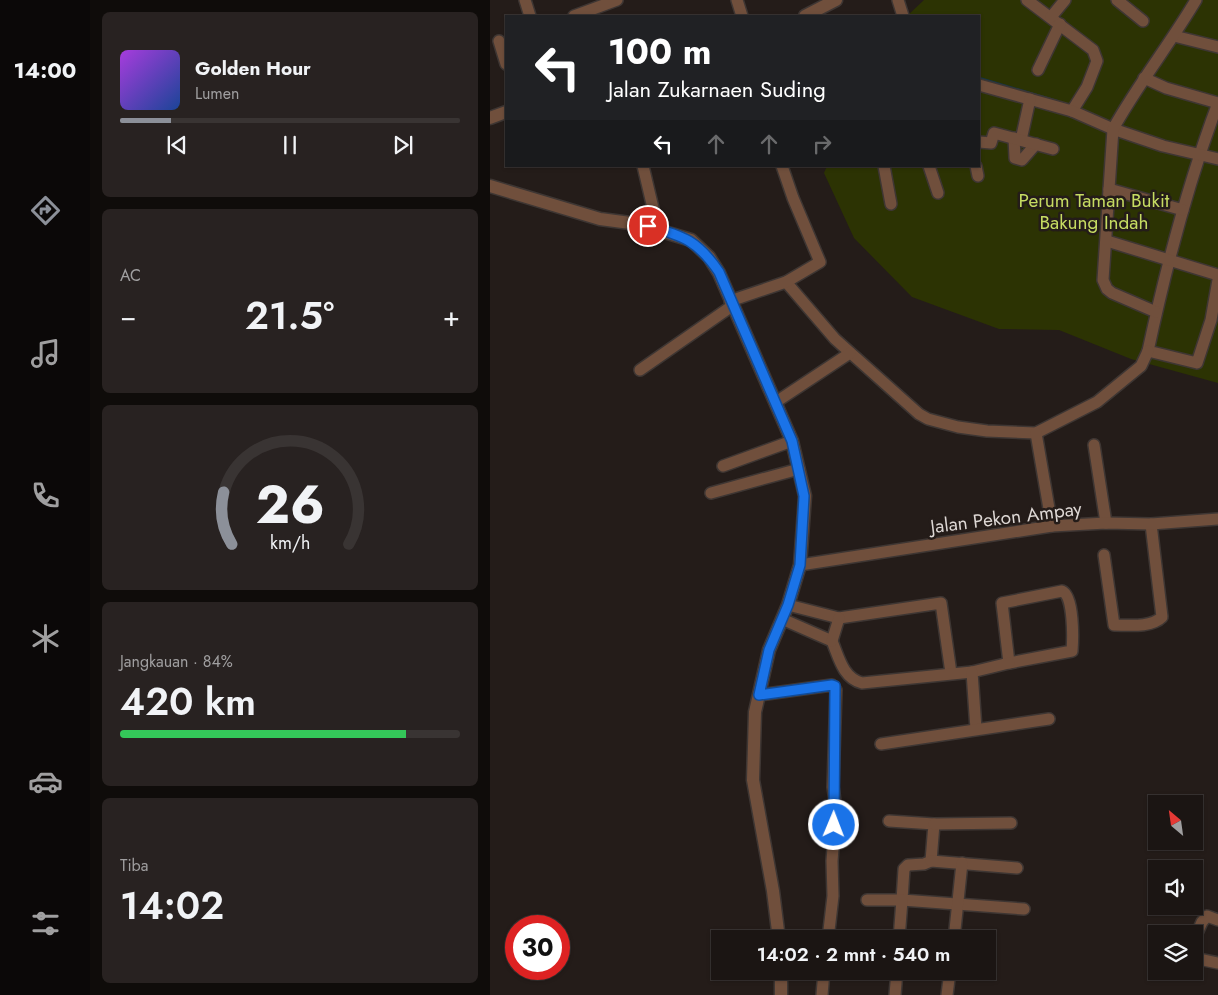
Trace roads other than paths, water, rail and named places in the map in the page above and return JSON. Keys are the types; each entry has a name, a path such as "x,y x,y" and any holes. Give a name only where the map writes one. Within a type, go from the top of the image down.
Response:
{"street":[{"path":"525,0 530,15"},
{"path":"577,15 617,0"},
{"path":"737,0 742,15"},
{"path":"807,15 836,0"},
{"path":"898,0 903,15"},
{"path":"1027,0 1089,46 1097,61 1087,87 1072,111"},
{"path":"1038,70 1065,0"},
{"path":"1117,0 1143,21"},
{"path":"1156,312 1107,289 1103,280 1113,129 1144,78 1174,36 1196,0"},
{"path":"1174,36 1218,47"},
{"path":"498,41 505,61"},
{"path":"786,282 835,340 912,408 928,419 987,431 1036,433 1097,402 1141,366 1148,351 1156,312 1183,210 1199,154 1218,103 1166,88 1144,78"},
{"path":"980,85 1072,111 1113,129 1163,146 1218,159"},
{"path":"1030,99 1017,139 1014,158 1022,160 1036,144"},
{"path":"490,118 505,112"},
{"path":"980,142 991,143 994,133 1053,149"},
{"path":"643,167 658,229"},
{"path":"640,370 731,304 786,282 820,262 793,198 782,167"},
{"path":"884,167 891,204"},
{"path":"928,167 938,193"},
{"path":"490,186 600,219 638,224 691,240 709,257 719,272 731,304 792,441 804,496 800,565 788,605 769,650 755,712 753,780 774,890 778,930"},
{"path":"1109,190 1183,210"},
{"path":"1107,241 1218,275"},
{"path":"1148,351 1197,363 1215,321 1218,280"},
{"path":"776,402 850,353"},
{"path":"1036,433 1052,526"},
{"path":"724,466 792,441"},
{"path":"1094,445 1106,523"},
{"path":"711,493 799,469"},
{"name":"Jalan Pekon Ampay","path":"800,565 1052,526 1106,523 1151,524 1218,519"},
{"path":"1104,555 1114,625 1146,624 1160,619 1162,617 1151,524"},
{"path":"839,618 832,641 846,675 853,681 862,683 972,672 1072,651 1071,612 1066,592 1002,603 1009,663"},
{"path":"788,605 839,618 941,603 951,673"},
{"path":"809,630 816,613"},
{"path":"782,619 832,641"},
{"path":"972,672 976,729"},
{"path":"759,695 832,685 836,690 833,786 836,808 832,861 833,896 829,930"},
{"path":"881,744 1049,719"},
{"path":"889,821 934,824 1011,823"},
{"path":"931,860 934,824"},
{"path":"900,930 904,869 908,865 924,864 931,860 1016,868"},
{"path":"955,930 962,863"},
{"path":"867,900 902,900 1024,908"},
{"path":"1201,925 1207,916 1218,920"},
{"path":"1203,960 1218,963"},
{"path":"781,980 781,995"},
{"path":"822,995 823,980"},
{"path":"895,995 896,980"},
{"path":"946,995 948,980"}],"waterway":[{"path":"980,78 1057,101"}],"park label":[{"name":"Perum Taman Bukit Bakung Indah","path":"1094,211"}]}
